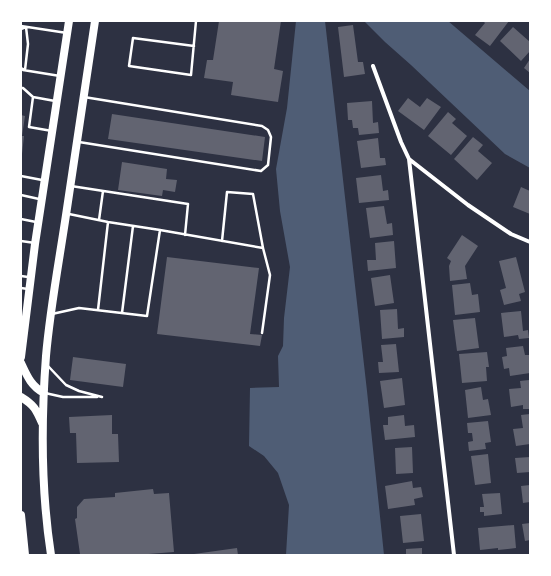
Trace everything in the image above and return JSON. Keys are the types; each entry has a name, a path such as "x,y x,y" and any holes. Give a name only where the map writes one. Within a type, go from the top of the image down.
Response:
{"main road":[{"path":"21,357 25,288 30,278 69,21"},
{"path":"51,555 46,503 43,426 46,364 51,314 95,21"},
{"path":"21,363 29,380 37,389 44,393"},
{"path":"21,397 30,403 37,411 43,426"},
{"path":"21,514 25,555"}],"street":[{"path":"373,66 401,142 409,159 454,555"},
{"path":"409,159 468,205 511,234 530,242"}],"lane":[{"path":"194,46 133,38 129,66 191,75 194,46 196,21"},
{"path":"21,26 67,33"},
{"path":"21,29 26,27"},
{"path":"25,70 28,44 26,27"},
{"path":"21,69 61,76"},
{"path":"21,88 33,97 57,102"},
{"path":"33,97 29,127 52,131"},
{"path":"77,142 261,171 268,165 271,137 268,130 262,126 84,97"},
{"path":"21,176 45,181"},
{"path":"70,186 188,204 185,235"},
{"path":"99,220 103,191"},
{"path":"222,241 227,192 253,194 263,248 270,275 262,333"},
{"path":"21,195 42,199"},
{"path":"66,213 108,222 263,248"},
{"path":"21,219 38,222"},
{"path":"98,310 108,222"},
{"path":"122,313 134,226"},
{"path":"51,314 79,308 147,316 160,230"},
{"path":"21,242 35,244"},
{"path":"21,276 30,278"},
{"path":"44,393 63,397 102,397 66,385 46,364"}],"water":[{"path":"296,21 325,21 384,555 286,555 289,505 278,473 264,456 249,446 250,388 279,387 278,356 283,346 284,318 290,267 280,211 276,169 287,108"},
{"path":"364,21 448,21 530,91 530,168 505,154"}],"building":[{"path":"219,21 281,21 274,69 283,71 278,102 231,95 233,82 204,78 207,60 213,60"},
{"path":"483,21 509,21 490,46 475,35 485,23"},
{"path":"353,25 358,62 363,62 365,74 344,77 338,27"},
{"path":"513,27 530,42 530,51 521,61 500,41"},
{"path":"530,59 530,73 524,68"},
{"path":"408,98 420,107 427,98 441,107 424,130 398,111"},
{"path":"372,101 373,123 378,122 379,133 359,135 358,128 353,128 352,120 348,120 347,103"},
{"path":"448,112 456,119 452,123 467,136 451,155 428,136"},
{"path":"112,114 265,137 262,161 108,139"},
{"path":"21,115 25,116 22,136 24,136 22,154 21,154"},
{"path":"473,137 483,145 478,151 492,163 477,180 454,159"},
{"path":"378,138 380,158 385,158 386,165 361,168 357,141"},
{"path":"122,162 167,169 166,179 177,180 175,192 163,190 162,196 118,190"},
{"path":"381,175 383,191 388,190 389,200 359,203 356,178"},
{"path":"521,187 530,191 530,214 513,207"},
{"path":"384,206 387,224 392,223 393,235 370,238 366,208"},
{"path":"462,235 478,246 465,266 467,279 450,281 449,266 451,261 447,258"},
{"path":"394,241 396,268 368,271 367,260 376,260 375,243"},
{"path":"167,257 259,268 250,334 262,335 260,346 157,334"},
{"path":"516,257 525,292 519,294 521,301 504,305 500,290 506,288 499,261"},
{"path":"390,275 394,303 375,306 371,278"},
{"path":"470,283 472,295 478,294 480,312 455,315 452,285"},
{"path":"397,309 398,329 404,328 404,337 382,339 380,310"},
{"path":"521,311 523,331 528,330 529,338 519,339 518,335 504,337 501,313"},
{"path":"475,318 479,348 457,351 453,320"},
{"path":"396,344 399,372 379,373 378,362 383,362 381,345"},
{"path":"523,346 525,355 530,355 530,373 510,376 509,368 504,369 502,357 507,356 506,348"},
{"path":"487,352 489,367 486,367 487,381 462,383 459,354"},
{"path":"73,357 126,364 123,387 70,380"},
{"path":"402,378 405,405 384,408 380,381"},
{"path":"529,380 530,409 523,409 523,405 511,407 509,389 521,388 520,381"},
{"path":"481,387 483,400 488,399 491,415 468,418 465,390"},
{"path":"530,414 530,444 516,446 513,429 523,428 521,415"},
{"path":"112,415 112,434 118,434 119,462 77,463 76,433 70,433 69,417"},
{"path":"404,415 405,426 414,425 415,437 385,440 383,425 388,425 388,417"},
{"path":"488,421 491,442 485,443 486,449 469,451 468,442 473,441 472,433 468,433 467,423"},
{"path":"412,447 413,473 396,474 395,448"},
{"path":"488,454 491,483 475,485 471,456"},
{"path":"530,457 530,472 517,473 515,458"},
{"path":"412,481 413,488 421,487 423,497 414,499 415,505 388,509 385,486"},
{"path":"530,485 530,502 523,503 521,486"},
{"path":"153,489 154,494 169,493 174,552 136,555 80,554 75,519 77,518 77,507 84,499 115,497 115,493"},
{"path":"500,493 502,514 484,516 484,512 480,512 480,507 484,507 482,494"},
{"path":"421,514 424,541 403,543 400,516"},
{"path":"530,523 530,540 525,541 522,524"},
{"path":"514,525 516,548 480,550 478,528"},
{"path":"237,548 238,555 194,555 194,554"},
{"path":"422,548 422,555 406,555 406,549"}]}
